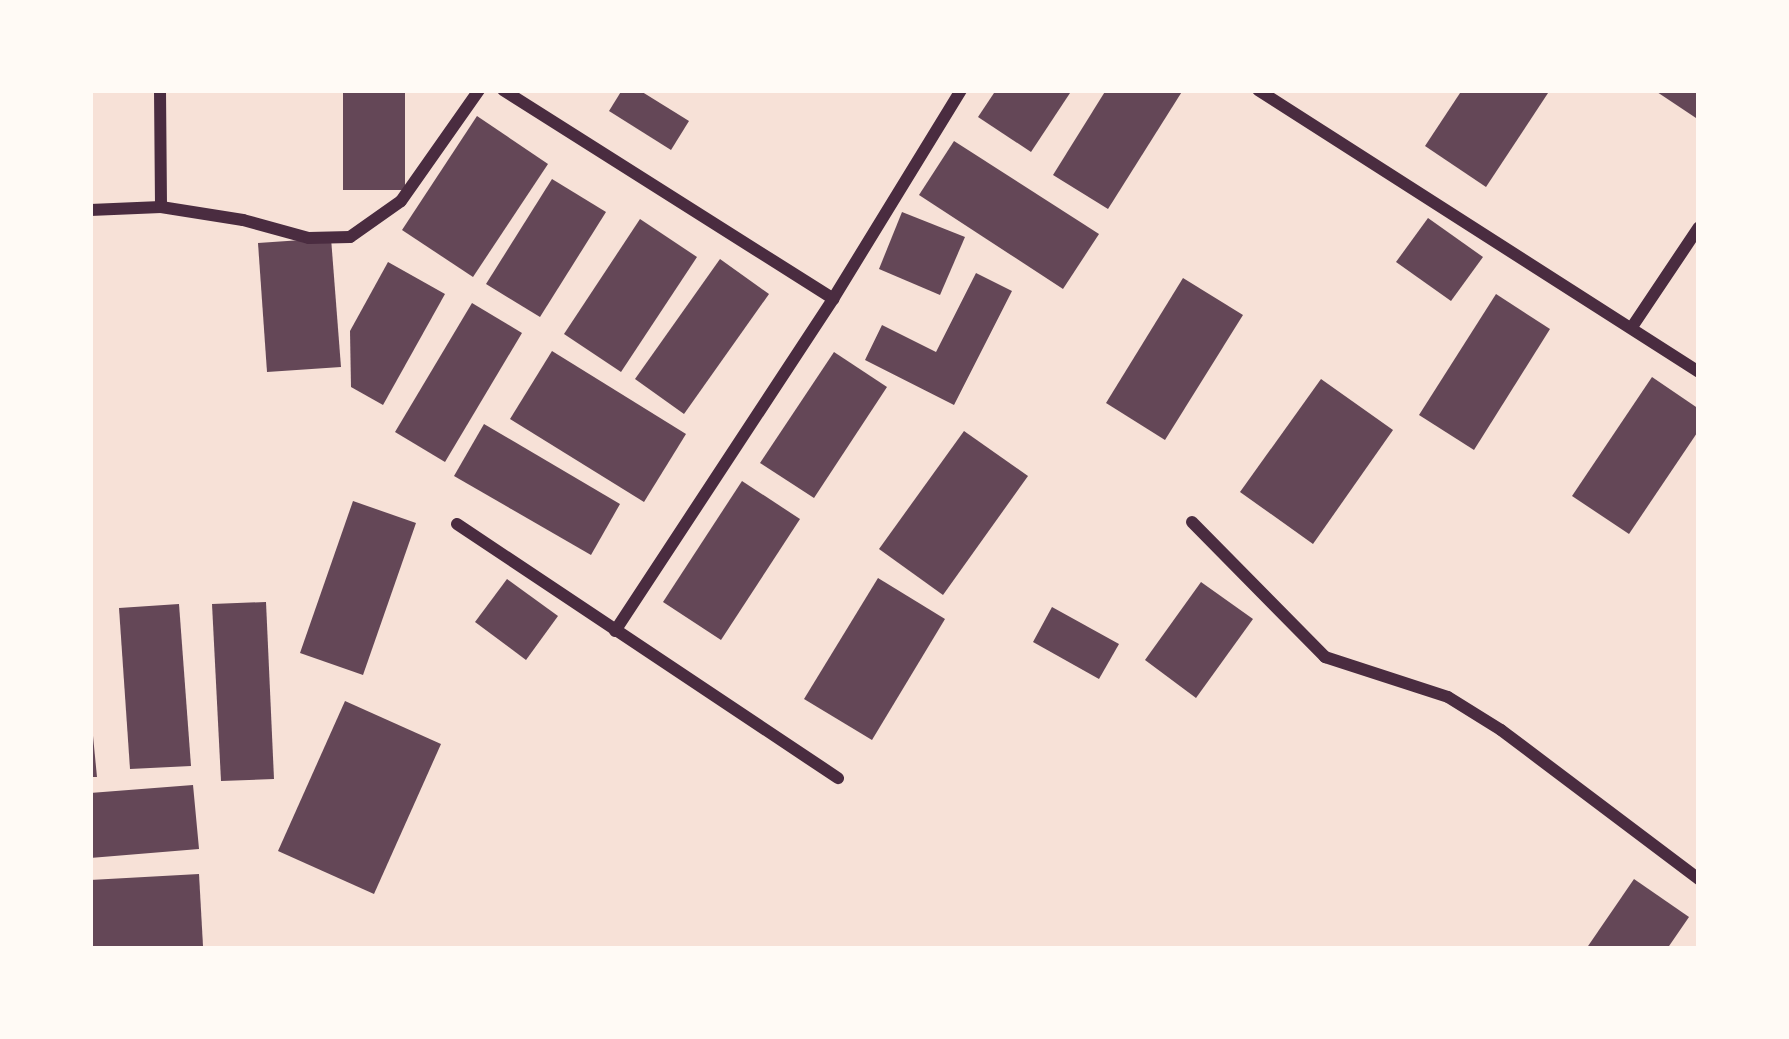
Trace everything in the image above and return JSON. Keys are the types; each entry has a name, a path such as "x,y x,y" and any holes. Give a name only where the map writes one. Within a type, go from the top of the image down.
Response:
{"street":[{"path":"160,90 161,208"},
{"path":"90,210 161,208 243,220 309,238 350,237 401,201 479,90"},
{"path":"503,90 833,299"},
{"path":"615,632 833,299 961,90"},
{"path":"1258,90 1699,372"},
{"path":"1632,327 1699,227"},
{"path":"1192,522 1325,657 1448,697 1501,730 1699,880"},
{"path":"457,524 838,778"}],"building":[{"path":"343,90 405,90 405,190 343,190"},
{"path":"622,90 639,90 689,121 671,150 609,111"},
{"path":"996,90 1072,90 1031,152 978,117"},
{"path":"1106,90 1183,90 1108,209 1053,175"},
{"path":"1462,90 1550,90 1486,187 1425,146"},
{"path":"1654,90 1699,90 1699,120"},
{"path":"477,116 548,164 473,277 402,230"},
{"path":"954,141 1099,234 1063,289 919,195"},
{"path":"552,179 606,212 540,317 486,284"},
{"path":"902,212 965,237 940,295 879,269"},
{"path":"1428,218 1483,257 1451,301 1396,262"},
{"path":"640,219 697,257 621,372 564,334"},
{"path":"331,238 341,367 267,372 258,243"},
{"path":"720,259 769,294 684,414 635,379"},
{"path":"388,262 445,294 383,405 351,387 350,331"},
{"path":"976,273 1012,291 954,405 865,360 882,325 936,352"},
{"path":"1183,278 1243,315 1165,440 1106,403"},
{"path":"1496,294 1550,329 1474,450 1419,415"},
{"path":"472,303 522,333 445,462 395,432"},
{"path":"552,351 686,434 644,502 510,419"},
{"path":"834,352 887,387 814,498 760,463"},
{"path":"1652,377 1699,409 1699,430 1629,534 1572,496"},
{"path":"1321,379 1393,430 1313,544 1240,492"},
{"path":"484,424 620,504 591,555 454,476"},
{"path":"964,431 1028,476 943,595 879,549"},
{"path":"742,481 800,519 721,640 663,602"},
{"path":"353,501 416,523 363,675 300,653"},
{"path":"878,578 945,619 872,740 804,699"},
{"path":"507,579 558,616 526,660 475,622"},
{"path":"1201,582 1253,619 1196,698 1145,660"},
{"path":"266,602 274,779 221,781 212,604"},
{"path":"179,604 191,766 130,769 119,608"},
{"path":"1052,607 1119,644 1099,679 1033,642"},
{"path":"345,701 441,744 374,894 278,851"},
{"path":"93,736 97,777 90,777"},
{"path":"193,785 199,849 90,858 90,793"},
{"path":"199,874 203,946 90,949 90,880"},
{"path":"1634,879 1689,917 1667,949 1586,949"}]}
